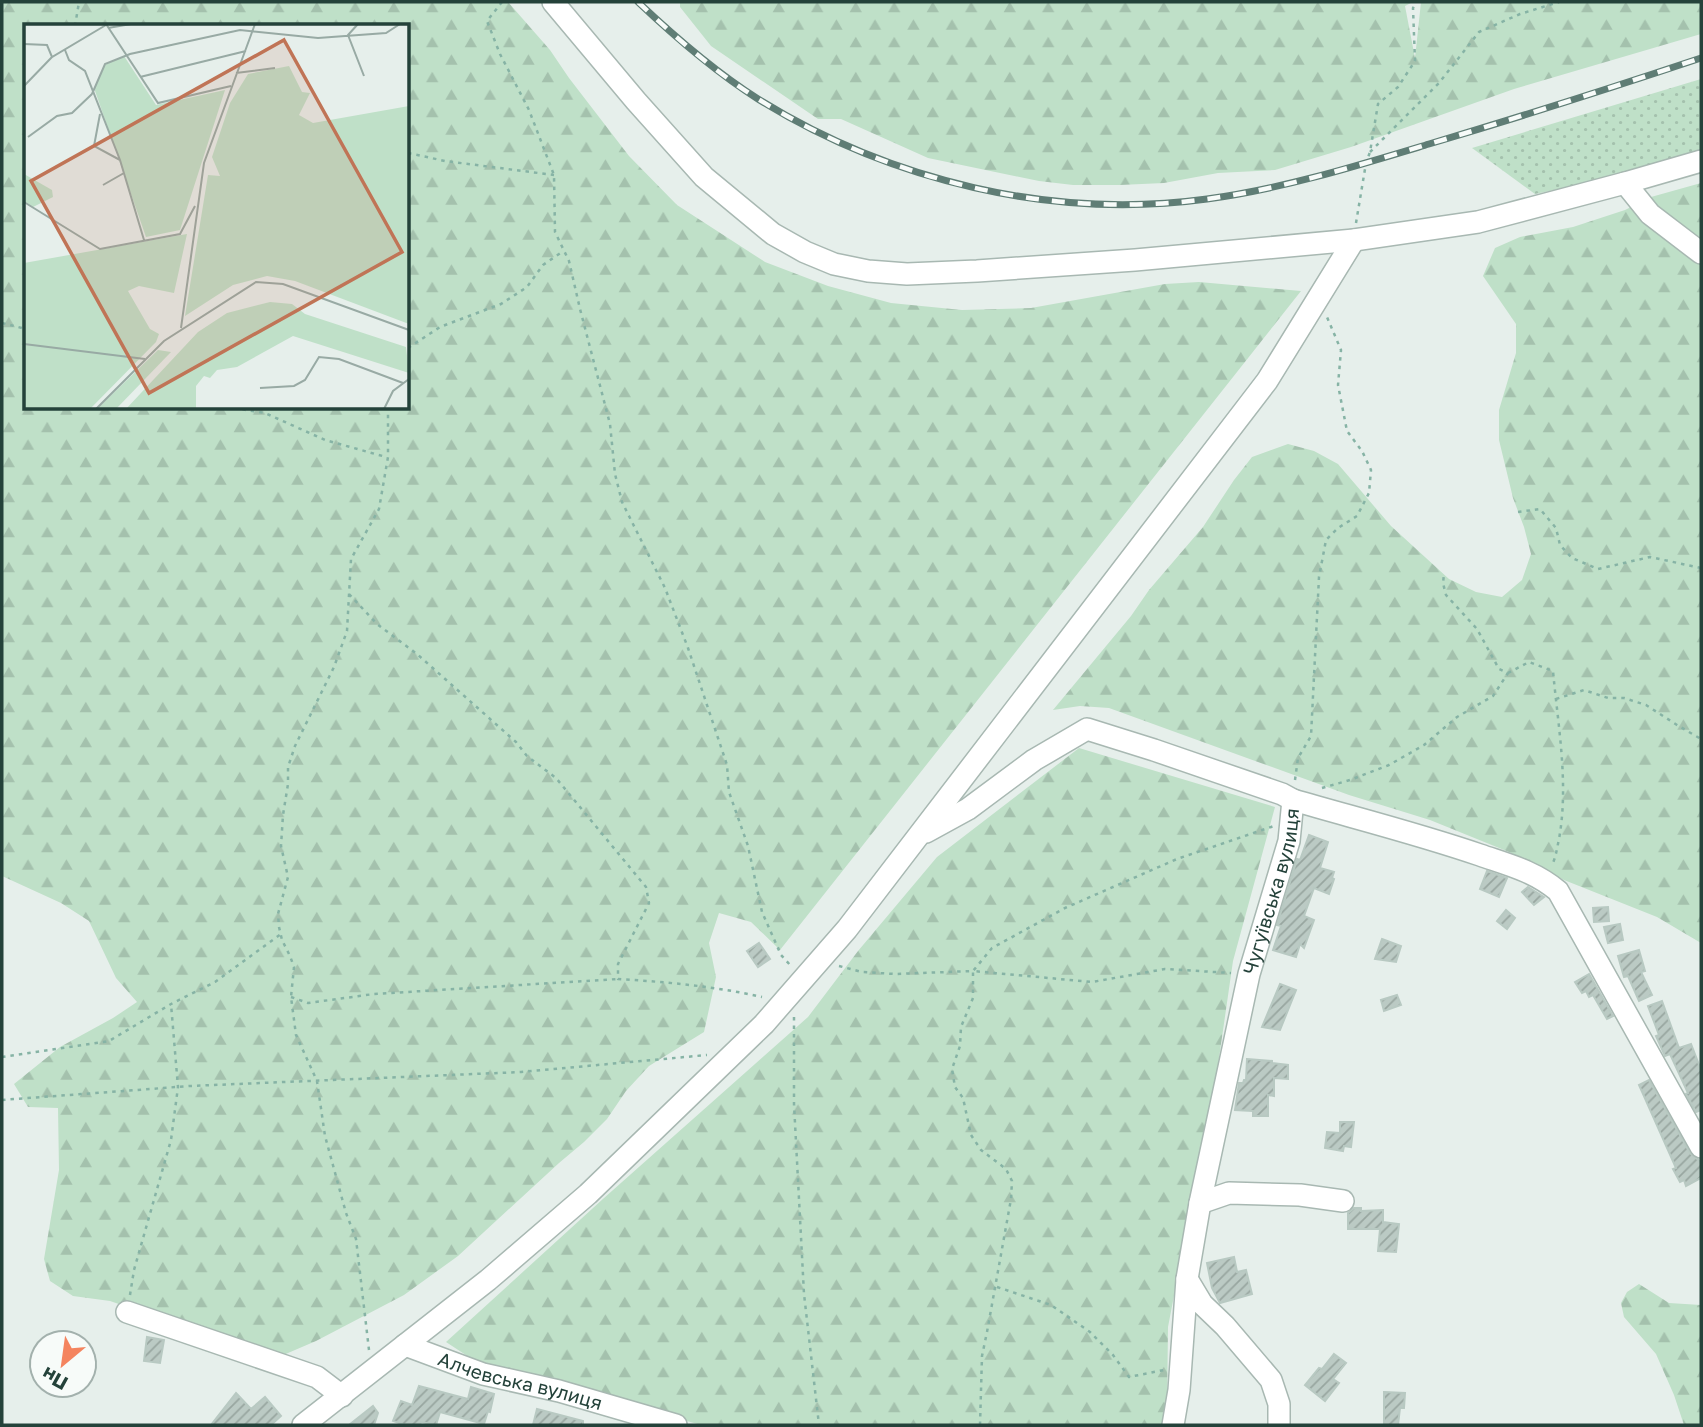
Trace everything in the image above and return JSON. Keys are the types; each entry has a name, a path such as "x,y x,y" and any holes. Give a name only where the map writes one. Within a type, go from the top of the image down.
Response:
{"street":[{"path":"553,2 704,177 773,234 834,264 868,271 907,274 977,271 1354,240 1478,222 1701,161"},
{"path":"1625,183 1650,214 1701,253"},
{"path":"303,1425 488,1280 588,1194 764,1024 847,929 919,837 1267,381 1354,240"},
{"path":"919,837 968,809 1034,760 1087,729 1287,797"},
{"name":"Чугуївська вулиця","path":"1172,1425 1179,1390 1187,1279 1200,1203 1249,974 1289,841 1287,797 1454,846 1544,879"},
{"path":"1544,879 1558,891 1701,1147"},
{"path":"1200,1203 1229,1193 1300,1195 1343,1201"},
{"path":"1187,1279 1202,1304 1226,1326 1271,1380 1279,1404 1279,1425"},
{"path":"127,1312 317,1377 342,1396"},
{"name":"Алчевська вулиця","path":"405,1345 483,1374 559,1391 676,1425"}],"path":[{"path":"75,24 79,2"},
{"path":"502,2 487,21 500,54 529,110 554,175 555,232 569,261 610,424 615,474 622,502 665,588 688,648 727,765 729,792 748,846 762,912 793,990 794,1104 804,1294 819,1425"},
{"path":"1354,240 1378,104 1398,87 1415,61 1413,8 1416,2"},
{"path":"1370,152 1439,83 1479,32 1520,14 1559,2"},
{"path":"410,153 445,161 554,175"},
{"path":"410,347 440,327 501,304 527,287 543,265 564,251"},
{"path":"1287,797 1294,783 1298,758 1311,736 1319,577 1326,540 1338,528 1357,516 1369,493 1371,470 1347,431 1338,385 1341,350 1318,298"},
{"path":"2,323 24,328"},
{"path":"246,410 265,413 325,440 388,457"},
{"path":"372,1373 356,1239 324,1136 317,1081 296,1035 291,997 294,967 281,934 278,914 288,877 281,846 288,767 334,667 347,631 351,559 379,509 388,457 388,410"},
{"path":"1518,512 1540,509 1556,528 1560,545 1572,558 1598,569 1650,557 1701,568"},
{"path":"1444,573 1446,595 1477,629 1499,669 1508,673"},
{"path":"349,594 377,624 417,654 516,742 527,756 556,778 646,887 649,903 618,964 618,979"},
{"path":"1287,797 1350,780 1390,765 1424,746 1457,717 1493,696 1508,673 1529,663 1553,671 1563,774 1562,825 1556,858 1544,879"},
{"path":"1556,699 1584,690 1608,698 1624,698 1646,705 1701,739"},
{"path":"981,1425 982,1356 1012,1181 1006,1169 981,1150 971,1135 963,1098 955,1087 952,1069 960,1046 961,1027 973,998 973,971 992,948 1065,908 1177,859 1277,825"},
{"path":"2,1057 109,1041 171,1004 215,982 281,934"},
{"path":"818,960 862,972 895,974 973,971 1092,982 1165,969 1249,974"},
{"path":"291,997 308,1003 374,994 618,979 728,990 793,990"},
{"path":"127,1312 134,1270 171,1140 178,1087 171,1004"},
{"path":"2,1100 178,1087 521,1072 735,1052"},
{"path":"995,1286 1051,1305 1090,1332 1113,1355 1129,1377 1181,1367"}],"green space":[{"path":"2,2 508,2 550,50 629,156 677,205 765,262 828,286 891,303 962,310 1031,308 1165,284 1199,282 1301,291 780,950 751,922 719,913 709,943 716,977 704,1032 649,1066 626,1091 607,1119 584,1142 458,1256 404,1295 316,1341 281,1356 227,1341 110,1301 73,1296 50,1281 44,1259 59,1170 58,1108 28,1107 14,1084 60,1047 137,1002 116,978 89,921 61,903 2,876"},
{"path":"680,2 1413,2 1405,6 1415,58 1421,2 1701,2 1701,34 1514,89 1351,147 1275,170 1218,173 1164,183 1073,185 1039,181 928,158 841,119 818,119 711,46 680,7"},
{"path":"1701,79 1701,153 1622,176 1535,194 1472,148"},
{"path":"1701,183 1701,943 1657,917 1564,880 1509,852 1430,820 1349,795 1109,708 1080,706 1053,710 1203,527 1252,457 1288,444 1314,451 1338,464 1391,526 1449,579 1476,592 1502,597 1522,580 1531,554 1513,498 1499,440 1499,410 1516,353 1516,324 1483,276 1495,248 1520,237 1573,227 1625,210 1651,197"},
{"path":"1079,748 1275,807 1233,961 1217,1072 1168,1327 1167,1409 1164,1425 701,1425 475,1361 446,1342 808,1017 858,951 937,857"},
{"path":"1639,1284 1669,1303 1701,1305 1701,1425 1684,1425 1656,1354 1624,1317 1621,1303 1627,1292"}],"building":[{"path":"1309,835 1328,842 1320,868 1334,872 1334,879 1329,894 1314,888 1304,916 1314,920 1304,948 1300,944 1296,957 1273,950 1281,926 1277,925 1297,859 1300,860"},
{"path":"1487,871 1507,878 1499,897 1480,889"},
{"path":"1528,887 1544,897 1534,905 1522,892"},
{"path":"1608,907 1609,921 1594,922 1593,908"},
{"path":"1506,910 1515,918 1507,929 1497,921"},
{"path":"1620,924 1623,940 1608,943 1604,927"},
{"path":"1382,939 1401,946 1396,962 1375,959"},
{"path":"759,943 770,959 758,967 747,951"},
{"path":"1639,950 1645,971 1641,972 1652,995 1639,1001 1628,976 1624,977 1618,956"},
{"path":"1589,974 1613,1016 1607,1019 1593,995 1589,997 1586,991 1582,993 1575,982"},
{"path":"1280,984 1296,990 1280,1030 1262,1027"},
{"path":"1397,995 1401,1005 1384,1011 1381,1000"},
{"path":"1662,1001 1679,1048 1691,1044 1701,1070 1701,1110 1696,1112 1670,1054 1665,1056 1656,1036 1659,1035 1648,1006"},
{"path":"1247,1059 1288,1065 1288,1079 1274,1078 1274,1096 1268,1095 1268,1116 1253,1116 1253,1111 1235,1110 1239,1083 1246,1080"},
{"path":"1649,1080 1690,1153 1701,1162 1701,1178 1686,1186 1684,1180 1680,1182 1673,1169 1676,1168 1639,1085"},
{"path":"1340,1122 1354,1122 1351,1147 1344,1146 1343,1151 1325,1148 1327,1132 1340,1133"},
{"path":"1354,1208 1361,1208 1361,1211 1383,1210 1383,1222 1399,1224 1396,1252 1378,1251 1380,1229 1348,1229 1348,1213"},
{"path":"1234,1257 1237,1272 1246,1270 1252,1294 1220,1303 1212,1288 1207,1263"},
{"path":"147,1337 164,1340 160,1363 144,1361"},
{"path":"1334,1354 1346,1363 1333,1379 1339,1383 1325,1401 1305,1385"},
{"path":"419,1386 468,1399 471,1387 494,1394 490,1412 488,1411 484,1424 440,1412 436,1425 421,1422 420,1425 405,1425 393,1421 401,1401 412,1405"},
{"path":"1384,1392 1405,1393 1404,1408 1400,1408 1398,1425 1384,1425"},
{"path":"236,1393 251,1409 265,1397 281,1416 271,1425 211,1425"},
{"path":"373,1406 378,1413 374,1425 349,1425"},
{"path":"537,1409 583,1421 583,1425 533,1425"}],"railway":[{"path":"638,2 695,53 758,99 809,128 862,152 917,172 974,188 1090,204 1149,204 1207,199 1291,183 1497,123 1701,58"}]}
